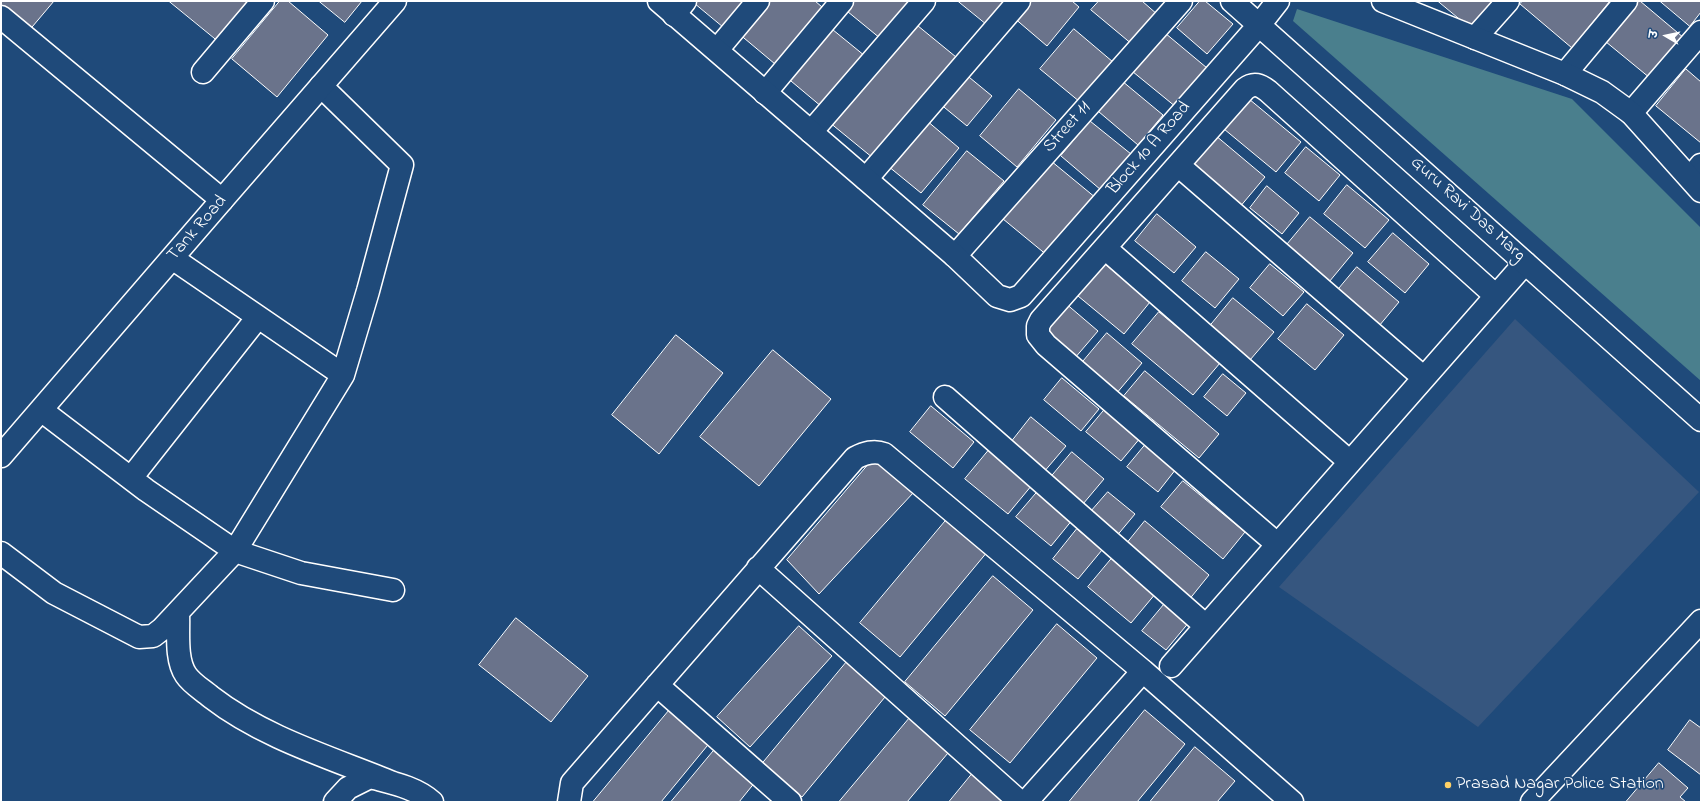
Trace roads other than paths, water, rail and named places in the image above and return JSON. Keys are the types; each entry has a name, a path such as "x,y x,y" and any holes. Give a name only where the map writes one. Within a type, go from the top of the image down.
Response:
{"street":[{"path":"204,72 263,1"},
{"name":"Tank Road","path":"1,456 395,1"},
{"path":"717,50 758,1"},
{"path":"765,93 842,1"},
{"path":"811,132 924,1"},
{"path":"866,178 1019,1"},
{"name":"Street 11","path":"955,256 1181,1"},
{"name":"Guru Ravi Das Marg","path":"1232,1 1260,24 1701,420"},
{"name":"Block 10 A Road","path":"955,256 997,296 1010,300 1021,296 1260,24 1278,1"},
{"path":"1383,1 1407,6 1475,38 1564,74 1602,92 1632,113 1698,178"},
{"path":"1475,38 1508,1"},
{"path":"1564,74 1626,1"},
{"path":"673,6 717,50 765,93 866,178 955,256"},
{"path":"1,17 222,200"},
{"path":"1632,113 1701,32"},
{"path":"1278,544 1046,345 1038,335 1038,326 1041,320 1250,85 1262,86 1496,296"},
{"path":"1,553 54,593 139,637 153,636 178,612 235,551 343,375 368,291 402,165 321,86"},
{"path":"1178,165 1424,378"},
{"path":"1105,248 1350,462"},
{"path":"172,258 343,375"},
{"path":"1171,666 1525,263"},
{"path":"131,478 258,318"},
{"path":"945,397 1206,626"},
{"path":"41,410 131,478 235,551 301,573 393,590"},
{"path":"569,802 572,783 758,568 855,458 865,453 877,452 884,454 1143,671 1281,799"},
{"path":"758,568 1020,802"},
{"path":"178,612 180,656 185,674 195,685 234,714 265,730 424,796 432,802"},
{"path":"1532,802 1701,621"},
{"path":"1026,802 1143,671"},
{"path":"658,685 790,802"},
{"path":"335,802 348,788 370,777 393,783"}],"place":[{"name":"Prasad Nagar Police Station","path":"1448,785"}]}
